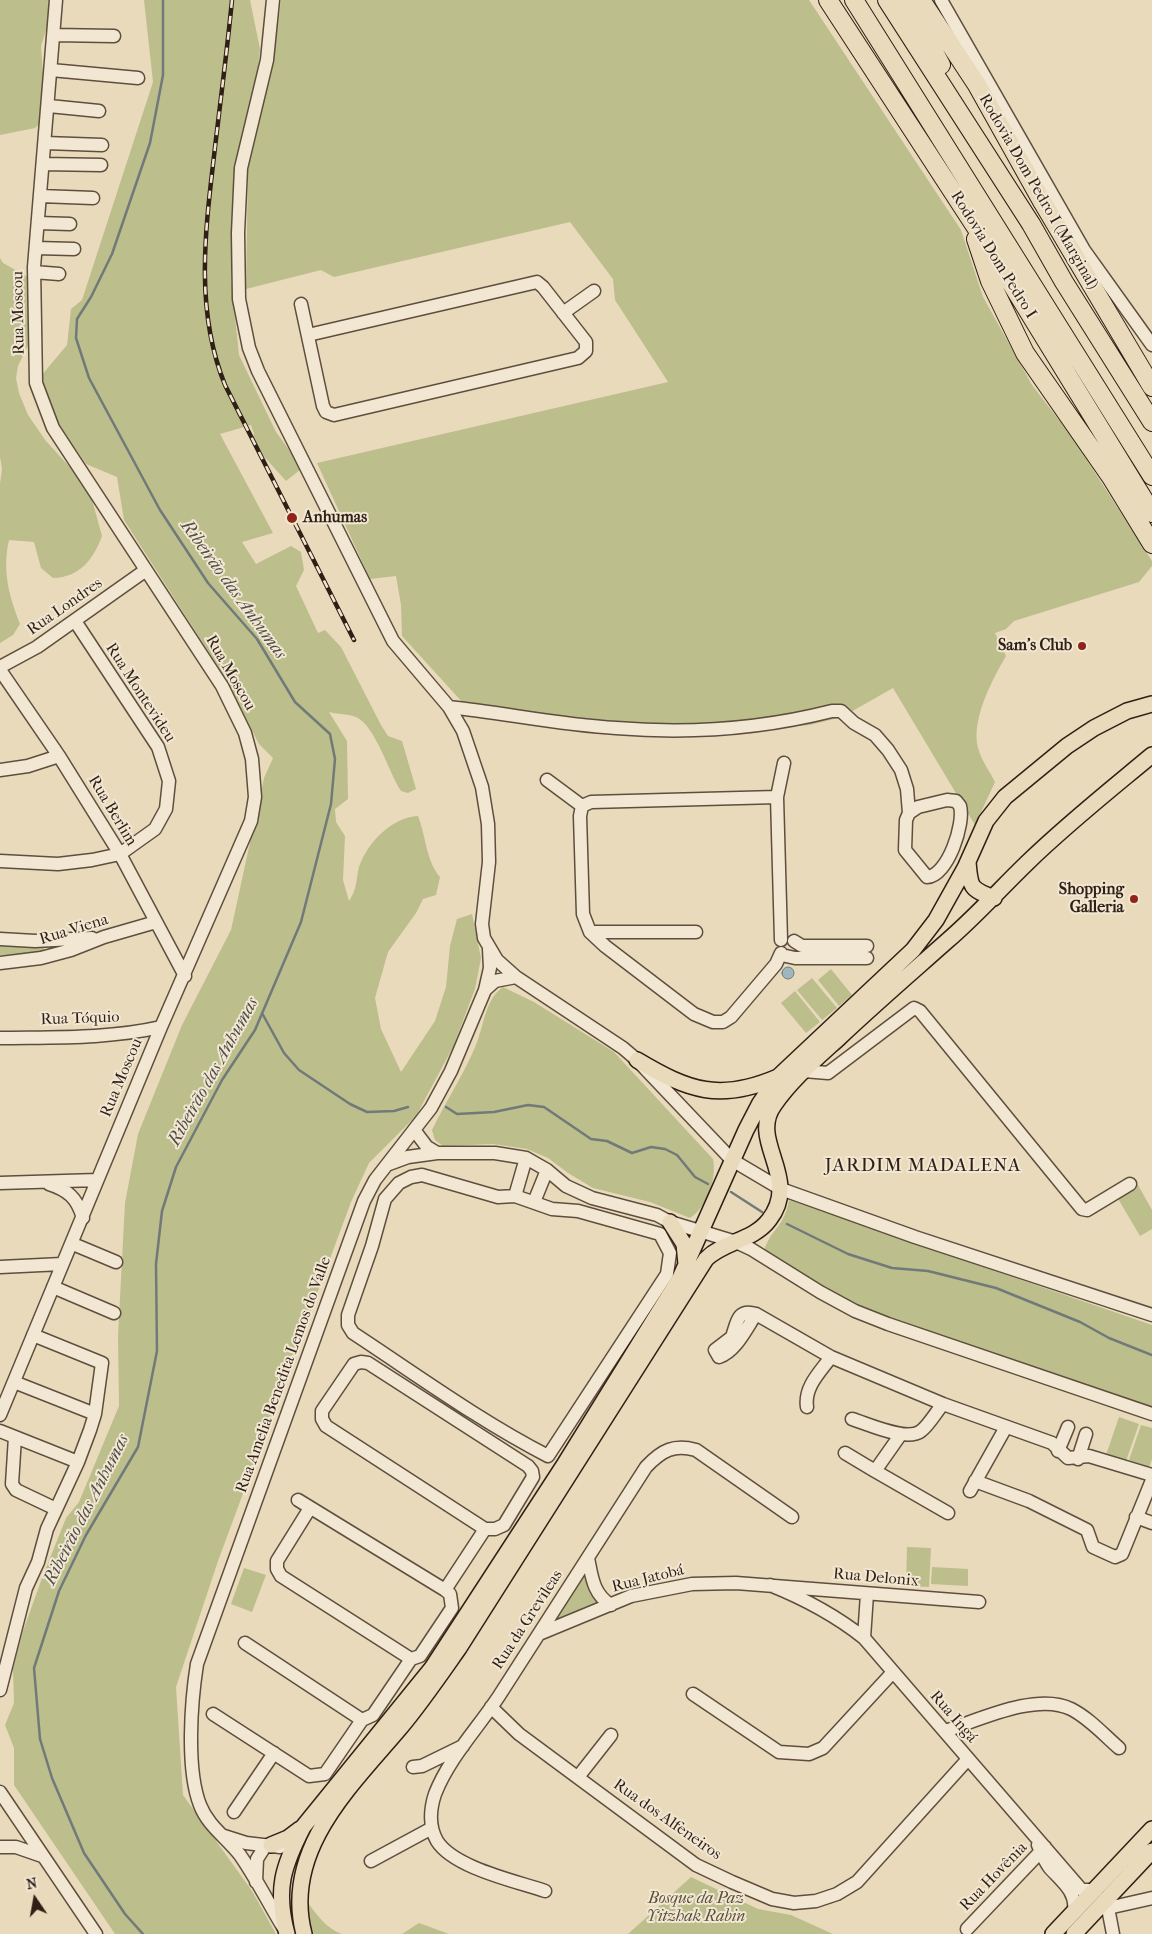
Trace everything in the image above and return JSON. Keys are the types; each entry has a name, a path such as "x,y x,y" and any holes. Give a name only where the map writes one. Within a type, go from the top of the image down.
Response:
{"highway":[{"name":"Rodovia Dom Pedro I","path":"828,0 992,252 1152,513"},
{"path":"847,0 881,44"},
{"name":"Rodovia Dom Pedro I","path":"854,0 1152,476"},
{"path":"887,0 1013,196 1152,422"},
{"path":"906,0 1013,196"},
{"name":"Rodovia Dom Pedro I (Marginal)","path":"921,0 978,85 1092,286 1152,387"},
{"path":"969,217 993,289 1025,353 1111,477 1152,544"},
{"path":"1092,286 1152,370"}],"main road":[{"path":"287,1934 282,1901 282,1876 289,1851 303,1827 432,1668 564,1465 686,1266 732,1160 760,1103 778,1077 913,950 936,920 966,864 986,821 1005,797 1061,751 1094,728 1128,711 1152,704"},
{"path":"304,1934 301,1904 303,1873 307,1857 318,1831 333,1809 430,1690 459,1648 594,1439 694,1275 715,1250 760,1230 770,1219 776,1208 780,1189 778,1171 768,1143 768,1118 772,1107 828,1047 994,898 1029,861 1151,756"},
{"path":"966,864 970,884 974,889 994,898"},
{"path":"637,1060 670,1080 700,1090 730,1091 746,1089 778,1077"},
{"path":"670,1222 684,1244 686,1266"},
{"path":"268,1845 288,1838 303,1827"},
{"path":"1058,1931 1093,1890 1152,1829"},
{"path":"289,1851 299,1858 303,1873"},
{"path":"1074,1934 1103,1908 1152,1851"},
{"path":"1093,1890 1100,1898 1103,1908"}],"street":[{"name":"Rua Moscou","path":"0,1415 161,1027 185,976 251,821 255,796 255,776 245,734 222,686 53,428 36,383 34,272 49,106 56,0"},
{"path":"273,0 267,60 241,168 238,234 240,299 247,341 258,370 393,641 449,707 463,731 482,787 488,824 489,862 482,924 484,938 489,949 504,968 586,1022 637,1060 732,1160 780,1189 915,1237 1152,1315"},
{"path":"941,0 1084,250 1152,345"},
{"path":"54,35 114,36"},
{"path":"51,70 138,78"},
{"path":"49,106 99,111"},
{"path":"46,143 102,145"},
{"path":"44,164 101,165"},
{"path":"40,196 93,198"},
{"path":"38,223 70,224"},
{"path":"36,248 74,249"},
{"path":"34,272 59,274"},
{"path":"301,304 323,406 326,412 334,415 578,358 586,351 586,342 537,282 530,282 308,335"},
{"path":"564,313 594,291"},
{"name":"Rua Londres","path":"0,668 37,647 146,570"},
{"name":"Rua Montevideu","path":"75,621 158,747 168,781 166,809 155,829 120,854"},
{"name":"Rua Berlim","path":"0,668 59,756 120,854 185,976"},
{"path":"449,707 607,728 682,731 768,725 832,711 841,711 854,723 875,735 888,750 900,770 907,789 909,813 906,820 904,844 922,874 927,877 935,875 949,858 961,820 960,806 956,802 947,800 924,805 909,813"},
{"path":"0,770 28,766 59,756"},
{"path":"582,806 580,816 583,914 590,932 605,946 694,1014 713,1022 723,1022 738,1012 776,964 786,947 777,797 784,763"},
{"path":"547,780 582,806"},
{"path":"582,806 591,802 777,797"},
{"path":"0,861 58,864 120,854"},
{"path":"949,858 966,864"},
{"name":"Rua Viena","path":"0,962 52,955 69,945 156,922"},
{"path":"590,932 696,932"},
{"path":"0,939 50,940 69,945"},
{"path":"50,940 52,955"},
{"path":"786,947 802,946 867,952"},
{"name":"Rua Amelia Benedita Lemos do Valle","path":"287,1934 241,1856 219,1834 207,1819 199,1804 195,1784 192,1723 197,1664 364,1201 387,1165 416,1131 431,1108 451,1070 484,990 490,968 489,949"},
{"path":"484,990 495,981 516,977"},
{"path":"804,1071 828,1073 914,1008 920,1012 1082,1209 1086,1210 1130,1184"},
{"name":"Rua Tóquio","path":"0,1038 125,1034 161,1027"},
{"path":"828,1047 844,1060"},
{"path":"416,1131 427,1147 437,1153"},
{"path":"387,1165 408,1157 437,1153 495,1153 526,1158 547,1170 566,1186 592,1198 650,1213 670,1222 736,1242 855,1311 1152,1414"},
{"path":"515,1196 526,1158"},
{"path":"534,1202 547,1170"},
{"path":"548,1456 668,1274 670,1253 660,1234 644,1228 620,1224 578,1211 552,1209 515,1196 498,1197 422,1176 410,1177 399,1183 385,1198 372,1246 348,1315 348,1325 353,1332 504,1432 564,1465"},
{"path":"0,1183 97,1180"},
{"path":"42,1182 61,1188 74,1196 83,1218"},
{"path":"72,1244 116,1262"},
{"path":"0,1267 62,1264"},
{"path":"53,1288 114,1313"},
{"path":"756,1314 831,1357 943,1404 1052,1443 1058,1451 1068,1458 1078,1459 1089,1456 1152,1475"},
{"path":"0,1690 26,1588 38,1562 47,1529 78,1462 95,1414 102,1363 33,1335"},
{"path":"807,1407 806,1397 808,1389 831,1357"},
{"path":"368,1363 528,1466 532,1471 533,1478 504,1525 495,1529 485,1529 326,1426 322,1419 322,1412 354,1364 368,1363"},
{"path":"14,1382 95,1414"},
{"path":"852,1419 913,1436 921,1431 943,1404"},
{"path":"1006,1427 973,1486 1029,1501 1087,1530 1093,1547 1115,1557 1122,1554 1152,1480"},
{"path":"1058,1451 1068,1427"},
{"path":"0,1431 78,1462"},
{"path":"875,1471 901,1434"},
{"path":"1078,1459 1086,1434"},
{"path":"15,1436 12,1484 16,1490 56,1510"},
{"name":"Rua da Grevileas","path":"432,1828 432,1806 441,1781 539,1634 646,1467 658,1454 669,1448 683,1446 696,1450 792,1517"},
{"path":"844,1453 948,1513"},
{"path":"213,1714 310,1776 326,1774 362,1720 373,1714 411,1659 420,1656 452,1608 450,1594 445,1590 298,1500"},
{"path":"310,1508 277,1561 277,1569 280,1576 411,1659"},
{"path":"1136,1517 1152,1522"},
{"path":"445,1590 463,1571 485,1529"},
{"path":"588,1558 594,1587 601,1598 611,1605"},
{"name":"Rua Jatobá","path":"539,1634 631,1596 692,1584 736,1583 770,1585"},
{"name":"Rua Delonix","path":"770,1585 978,1602"},
{"name":"Rua Ingá","path":"770,1585 807,1600 838,1618 864,1638 1028,1827 1043,1849"},
{"path":"864,1638 868,1594"},
{"path":"245,1643 362,1720"},
{"path":"693,1694 779,1752 809,1754 823,1748 893,1672"},
{"path":"945,1731 1032,1704 1051,1704 1070,1708 1118,1748"},
{"name":"Rua dos Alfeneiros","path":"491,1707 519,1734 696,1864 772,1899 794,1903 816,1901 837,1894 857,1882 968,1759"},
{"path":"578,1777 611,1735"},
{"path":"441,1781 438,1776 417,1767 463,1746"},
{"path":"234,1812 274,1753"},
{"path":"0,1792 96,1934"},
{"path":"371,1860 432,1828 437,1841 446,1852 459,1862 545,1891"},
{"path":"219,1834 246,1843 268,1845 289,1851"},
{"path":"256,1882 257,1859 268,1845"},
{"path":"0,1847 16,1847 42,1856"},
{"path":"1043,1849 1082,1890 1093,1890"},
{"path":"1043,1849 1049,1866 1071,1892 1075,1904 1074,1911"},
{"name":"Rua Hovênia","path":"967,1929 1043,1849"},
{"path":"1113,1934 1103,1908 1152,1898"}],"green space":[{"path":"0,0 53,0 41,46 46,119 35,128 0,135"},
{"path":"144,0 250,0 260,49 256,85 237,165 231,278 239,355 276,432 295,458 300,470 286,481 252,443 254,434 251,425 220,434 273,533 242,542 256,564 291,546 301,552 304,570 296,586 318,633 325,630 341,647 388,736 402,741 416,789 408,793 401,791 375,739 363,722 353,716 329,712 347,741 348,799 335,809 336,822 345,836 343,880 349,901 355,889 359,867 368,849 390,826 408,817 418,816 429,856 435,871 440,877 436,895 423,899 416,913 388,952 375,998 381,1029 401,1072 435,1021 446,987 450,946 457,919 472,914 481,958 475,989 453,1047 416,1116 369,1163 351,1202 218,1561 176,1687 183,1795 252,1891 276,1934 115,1934 14,1785 14,1748 5,1725 14,1703 13,1669 22,1634 42,1578 66,1518 79,1502 119,1406 118,1336 125,1203 138,1134 182,1025 231,930 264,778 273,758 259,744 224,676 124,520 117,477 86,464 58,424 41,376 67,345 71,309 82,300 153,82"},
{"path":"281,0 809,0 961,230 983,297 1032,385 1072,437 1152,561 1152,566 1139,582 1014,621 1006,629 995,633 1006,656 994,677 979,715 977,740 980,755 995,782 975,825 893,688 842,717 810,725 678,736 464,704 402,636 401,605 396,576 370,579 317,463 668,382 615,300 613,279 570,222 334,277 321,270 246,289 248,167 275,47"},
{"path":"0,258 3,263 28,277 34,333 18,366 16,378 19,393 28,415 46,441 77,475 91,496 102,536 90,560 84,566 71,574 53,578 41,568 34,542 9,540 6,562 8,583 20,624 13,635 0,643 0,484 2,469 0,457"},
{"path":"0,943 44,945 44,954 0,955"},
{"path":"831,969 852,995 839,1006 818,980"},
{"path":"812,978 837,1008 822,1020 797,990"},
{"path":"503,987 534,1002 614,1052 713,1159 712,1184 706,1200 690,1218 650,1202 593,1188 548,1158 527,1149 493,1144 443,1146 435,1140 432,1130 471,1056 492,998"},
{"path":"795,991 820,1022 806,1033 781,1003"},
{"path":"1138,1185 1152,1210 1152,1229 1140,1236 1117,1197"},
{"path":"789,1200 1152,1325 1152,1407 883,1317 830,1291 764,1251 770,1237 784,1217"},
{"path":"1119,1417 1139,1424 1126,1461 1106,1455"},
{"path":"1141,1425 1152,1428 1152,1459 1149,1467 1129,1460"},
{"path":"907,1547 931,1548 929,1587 906,1586"},
{"path":"587,1565 604,1604 546,1628"},
{"path":"932,1567 968,1569 968,1586 931,1584"},
{"path":"244,1568 266,1575 252,1612 231,1604"},
{"name":"Bosque da Paz Yitzhak Rabin","path":"691,1877 758,1909 791,1915 833,1934 628,1934"},
{"path":"308,1903 327,1925 342,1934 311,1934"},
{"path":"419,1923 449,1934 402,1934"}],"water":[{"path":"790,967 793,968 793,978 786,979 783,978 782,971 783,968"}],"waterway":[{"name":"Ribeirão das Anhumas","path":"143,1934 125,1914 84,1853 52,1778 40,1739 34,1668 59,1591 86,1535 138,1447 157,1351 156,1264 162,1211 176,1167 222,1080 255,1030 301,922 331,804 335,759 330,734 295,702 257,639 208,583 160,510 89,378 76,338 77,319 91,297 112,254 150,143 163,75 163,0"},
{"path":"262,1013 284,1053 299,1070 350,1104 367,1112 394,1111 408,1107"},
{"path":"446,1107 457,1114 494,1112 528,1105 544,1107 591,1139 607,1141 632,1153 651,1147 665,1149 677,1155 695,1177 708,1184"},
{"path":"731,1192 762,1212"},
{"path":"787,1224 848,1254 892,1268 928,1271 996,1288 1080,1322 1109,1338 1152,1355"}],"railway":[{"path":"232,0 208,214 205,272 209,329 225,385 354,640"}],"place":[{"name":"Anhumas","path":"292,518"},
{"name":"Sam's Club","path":"1082,646"},
{"name":"Shopping Galleria","path":"1134,899"}],"district":[{"name":"JARDIM MADALENA","path":"923,1166"}]}
